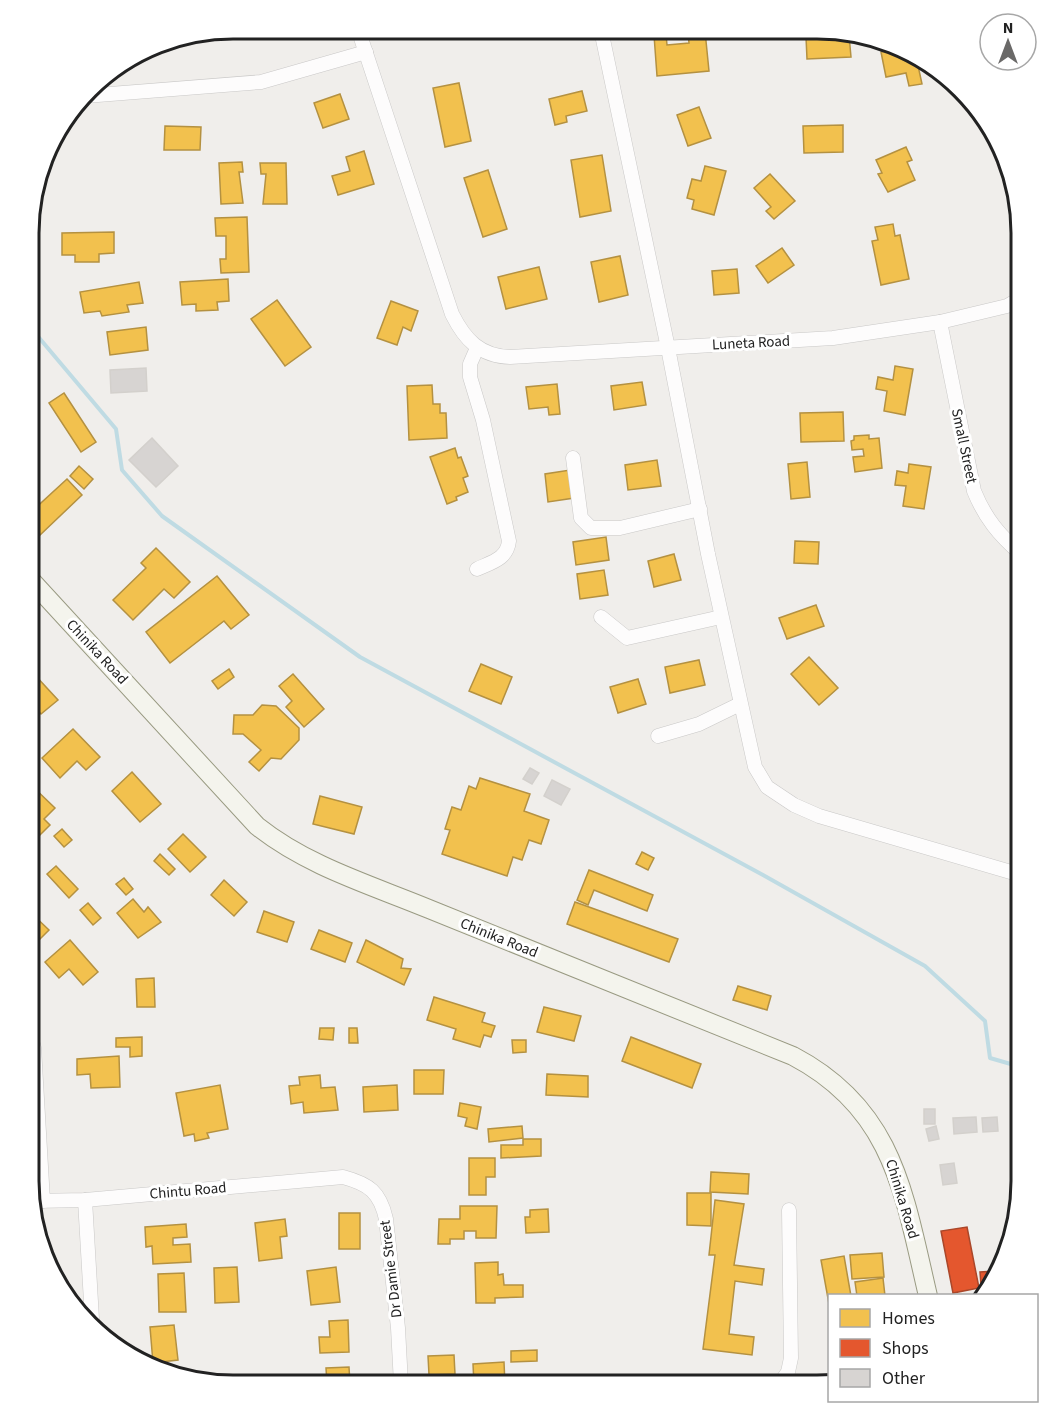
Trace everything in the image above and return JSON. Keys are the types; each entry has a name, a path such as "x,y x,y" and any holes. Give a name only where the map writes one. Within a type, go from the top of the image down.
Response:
{"main road":[{"name":"Chinika Road","path":"39,589 258,826 280,844 310,860 793,1056 835,1081 868,1118 893,1163 927,1294"}],"street":[{"path":"361,39 452,314 458,326 477,348 470,364 470,377 483,420 509,541 508,548 501,558 477,569"},
{"path":"603,39 668,348 721,617 760,780 787,801 819,816 1011,871"},
{"path":"97,95 261,82 366,52"},
{"name":"Luneta Road","path":"477,348 486,354 510,357 833,339 940,322 1011,304"},
{"name":"Small Street","path":"940,322 974,491 982,512 994,529 1011,545"},
{"path":"573,458 581,518 591,528 620,528 700,509"},
{"path":"601,617 627,638 721,617"},
{"path":"658,736 689,728 740,704"},
{"name":"Chintu Road","path":"41,1201 85,1200 343,1177"},
{"name":"Dr Damie Street","path":"343,1177 360,1181 374,1189 382,1202 386,1218 398,1329 401,1375"},
{"path":"85,1200 92,1314"},
{"path":"786,1375 791,1358 789,1210"}],"building: Homes":[{"path":"654,39 666,39 667,45 689,43 689,39 706,39 709,71 657,76"},
{"path":"806,39 850,43 851,57 807,59"},
{"path":"881,52 891,54 919,68 922,84 909,86 906,73 886,77"},
{"path":"459,83 471,141 445,147 433,88"},
{"path":"582,91 587,111 566,116 567,122 555,125 549,99"},
{"path":"340,94 349,119 323,128 314,103"},
{"path":"699,107 711,138 688,146 677,115"},
{"path":"843,125 843,152 804,153 803,126"},
{"path":"165,126 201,127 200,150 164,150"},
{"path":"906,147 912,160 907,162 915,180 888,192 878,174 882,173 876,160"},
{"path":"364,151 374,184 338,195 332,176 350,171 346,157"},
{"path":"602,155 611,211 580,217 571,160"},
{"path":"242,162 243,172 239,172 243,203 221,204 219,163"},
{"path":"260,163 286,163 287,204 263,204 266,174 261,174"},
{"path":"705,166 726,171 714,215 692,209 694,200 687,198 692,179 701,181"},
{"path":"488,170 507,229 483,237 464,178"},
{"path":"770,174 795,201 774,219 766,211 771,207 754,188"},
{"path":"247,217 249,272 221,273 220,259 226,259 226,236 216,236 215,218"},
{"path":"893,224 895,236 900,235 909,279 881,285 872,241 878,240 875,227"},
{"path":"114,232 114,253 99,254 99,262 75,262 75,255 62,255 62,233"},
{"path":"782,248 794,265 768,283 756,266"},
{"path":"620,256 628,295 599,302 591,262"},
{"path":"539,267 547,299 506,309 498,277"},
{"path":"737,269 739,293 714,295 712,271"},
{"path":"228,279 229,301 217,302 218,310 196,311 196,304 182,305 180,282"},
{"path":"139,282 143,303 127,305 129,312 102,316 100,311 84,313 80,292"},
{"path":"277,300 311,347 285,366 251,319"},
{"path":"391,301 418,311 411,331 403,327 397,345 377,338"},
{"path":"146,327 148,350 110,355 107,332"},
{"path":"895,366 913,369 905,415 884,411 887,391 876,389 878,377 893,380"},
{"path":"642,382 646,405 614,410 611,386"},
{"path":"557,384 560,414 549,415 548,407 529,409 526,387"},
{"path":"432,385 433,404 440,404 440,413 446,413 447,438 409,440 407,386"},
{"path":"64,393 96,442 81,452 49,403"},
{"path":"843,412 844,441 801,442 800,413"},
{"path":"869,435 869,439 879,438 882,468 855,472 853,457 864,456 863,449 852,450 851,441 854,440 854,436"},
{"path":"455,448 468,476 463,478 468,492 447,504 430,457"},
{"path":"657,460 661,486 628,490 625,465"},
{"path":"807,462 810,497 791,499 788,464"},
{"path":"909,464 931,467 924,509 903,506 906,486 895,485 897,471 908,473"},
{"path":"79,466 93,479 84,489 70,476"},
{"path":"570,470 574,498 548,502 545,474"},
{"path":"67,479 82,495 39,536 39,505"},
{"path":"606,537 609,560 576,565 573,542"},
{"path":"795,541 819,542 818,564 794,563"},
{"path":"156,548 190,582 174,598 164,589 133,620 113,600 146,568 141,563"},
{"path":"674,554 681,580 654,587 648,561"},
{"path":"604,570 608,595 580,599 577,574"},
{"path":"217,576 249,615 231,629 224,621 170,663 146,632"},
{"path":"816,605 824,626 787,639 779,618"},
{"path":"809,657 838,688 819,705 791,674"},
{"path":"699,660 705,685 670,693 665,667"},
{"path":"481,664 512,677 501,704 469,691"},
{"path":"229,669 234,677 218,689 212,681"},
{"path":"293,674 324,709 304,727 286,707 292,701 279,686"},
{"path":"39,679 58,700 41,714 39,712"},
{"path":"638,679 646,704 618,713 610,687"},
{"path":"262,705 276,706 299,728 299,740 281,759 271,758 259,771 249,762 261,750 243,734 233,734 234,715 253,715"},
{"path":"73,729 100,757 86,770 77,761 60,778 42,758"},
{"path":"132,772 161,804 140,822 112,791"},
{"path":"480,778 530,794 524,811 549,820 541,844 529,840 522,860 513,857 507,876 442,854 450,830 445,829 452,807 461,810 469,786 476,789"},
{"path":"39,793 55,808 44,819 50,825 39,836"},
{"path":"320,796 362,807 354,834 313,824"},
{"path":"62,829 72,840 64,847 54,836"},
{"path":"183,834 206,857 190,872 168,849"},
{"path":"642,852 654,858 648,870 636,864"},
{"path":"160,854 175,869 169,875 154,861"},
{"path":"56,866 78,889 69,898 47,874"},
{"path":"589,870 653,895 647,911 594,890 588,905 577,900"},
{"path":"124,878 133,889 126,895 116,884"},
{"path":"224,880 247,902 234,916 211,895"},
{"path":"133,899 144,912 148,907 161,922 138,938 117,913"},
{"path":"575,902 678,939 669,962 567,924"},
{"path":"88,903 101,918 93,925 80,910"},
{"path":"264,911 294,922 287,942 257,932"},
{"path":"39,920 49,930 39,940"},
{"path":"319,930 352,943 345,962 311,949"},
{"path":"70,940 98,972 83,985 69,969 59,978 45,962"},
{"path":"366,940 403,959 401,968 411,969 404,985 357,962"},
{"path":"154,978 155,1007 137,1007 136,979"},
{"path":"738,986 771,996 767,1010 733,1000"},
{"path":"434,997 485,1013 482,1022 495,1026 491,1037 484,1035 480,1047 453,1039 456,1029 427,1020"},
{"path":"544,1007 581,1016 574,1041 537,1032"},
{"path":"320,1028 334,1028 333,1040 319,1039"},
{"path":"349,1028 357,1028 358,1043 349,1043"},
{"path":"142,1037 142,1056 130,1057 130,1047 116,1047 116,1038"},
{"path":"631,1037 701,1064 692,1088 622,1061"},
{"path":"512,1040 526,1040 526,1052 513,1053"},
{"path":"119,1056 120,1087 91,1088 90,1074 77,1075 77,1059"},
{"path":"414,1070 444,1070 443,1094 414,1094"},
{"path":"547,1074 588,1076 588,1097 546,1095"},
{"path":"320,1075 321,1088 335,1087 338,1110 304,1113 303,1102 291,1104 289,1086 300,1085 299,1077"},
{"path":"220,1085 228,1129 207,1133 209,1138 195,1141 194,1134 184,1136 176,1093"},
{"path":"397,1085 398,1110 364,1112 363,1087"},
{"path":"460,1103 481,1107 477,1129 465,1126 467,1118 458,1116"},
{"path":"522,1126 523,1138 489,1142 488,1129"},
{"path":"523,1139 541,1139 541,1156 501,1158 501,1145 523,1145"},
{"path":"469,1158 495,1158 495,1177 486,1177 486,1195 469,1195"},
{"path":"711,1172 749,1174 748,1194 710,1192"},
{"path":"687,1193 711,1193 711,1226 687,1225"},
{"path":"715,1200 744,1204 734,1265 764,1269 762,1285 735,1281 729,1334 754,1337 752,1355 703,1349 715,1255 709,1255"},
{"path":"460,1206 497,1206 496,1238 476,1238 476,1231 464,1231 464,1239 450,1239 450,1244 438,1244 439,1219 460,1219"},
{"path":"548,1209 549,1232 526,1233 525,1217 530,1217 530,1210"},
{"path":"339,1213 360,1213 360,1249 339,1249"},
{"path":"285,1219 287,1236 280,1237 282,1258 259,1261 255,1223"},
{"path":"186,1224 187,1237 173,1238 173,1245 190,1244 191,1262 153,1264 152,1246 146,1247 145,1227"},
{"path":"882,1253 884,1277 852,1279 850,1255"},
{"path":"844,1256 851,1294 828,1294 828,1298 821,1260"},
{"path":"498,1262 498,1275 503,1274 504,1285 523,1285 523,1297 495,1298 495,1303 476,1303 475,1263"},
{"path":"237,1267 239,1302 215,1303 214,1268"},
{"path":"336,1267 340,1302 311,1305 307,1271"},
{"path":"184,1273 186,1312 159,1312 158,1274"},
{"path":"883,1278 885,1294 857,1294 855,1282"},
{"path":"348,1320 349,1352 320,1353 319,1337 330,1337 329,1321"},
{"path":"174,1325 178,1360 164,1362 152,1357 150,1327"},
{"path":"537,1350 537,1361 511,1362 511,1351"},
{"path":"454,1355 455,1374 429,1375 428,1356"},
{"path":"504,1362 505,1375 474,1375 473,1364"},
{"path":"349,1367 349,1375 326,1375 326,1368"}],"building: Shops":[{"path":"967,1227 979,1288 953,1293 941,1231"},
{"path":"988,1271 981,1284 980,1272"}],"building: Other":[{"path":"146,368 147,391 111,393 110,370"},
{"path":"152,438 178,466 156,487 129,460"},
{"path":"530,768 539,773 532,784 523,779"},
{"path":"552,780 570,789 561,805 544,796"},
{"path":"924,1109 935,1109 935,1124 924,1124"},
{"path":"976,1117 977,1132 954,1134 953,1118"},
{"path":"997,1117 998,1131 983,1132 982,1118"},
{"path":"936,1126 939,1139 929,1141 926,1129"},
{"path":"954,1163 957,1183 943,1185 940,1165"}],"waterway":[{"path":"39,338 116,429 122,470 162,516 360,657 763,875 925,966 985,1021 990,1058 1011,1064"}]}
